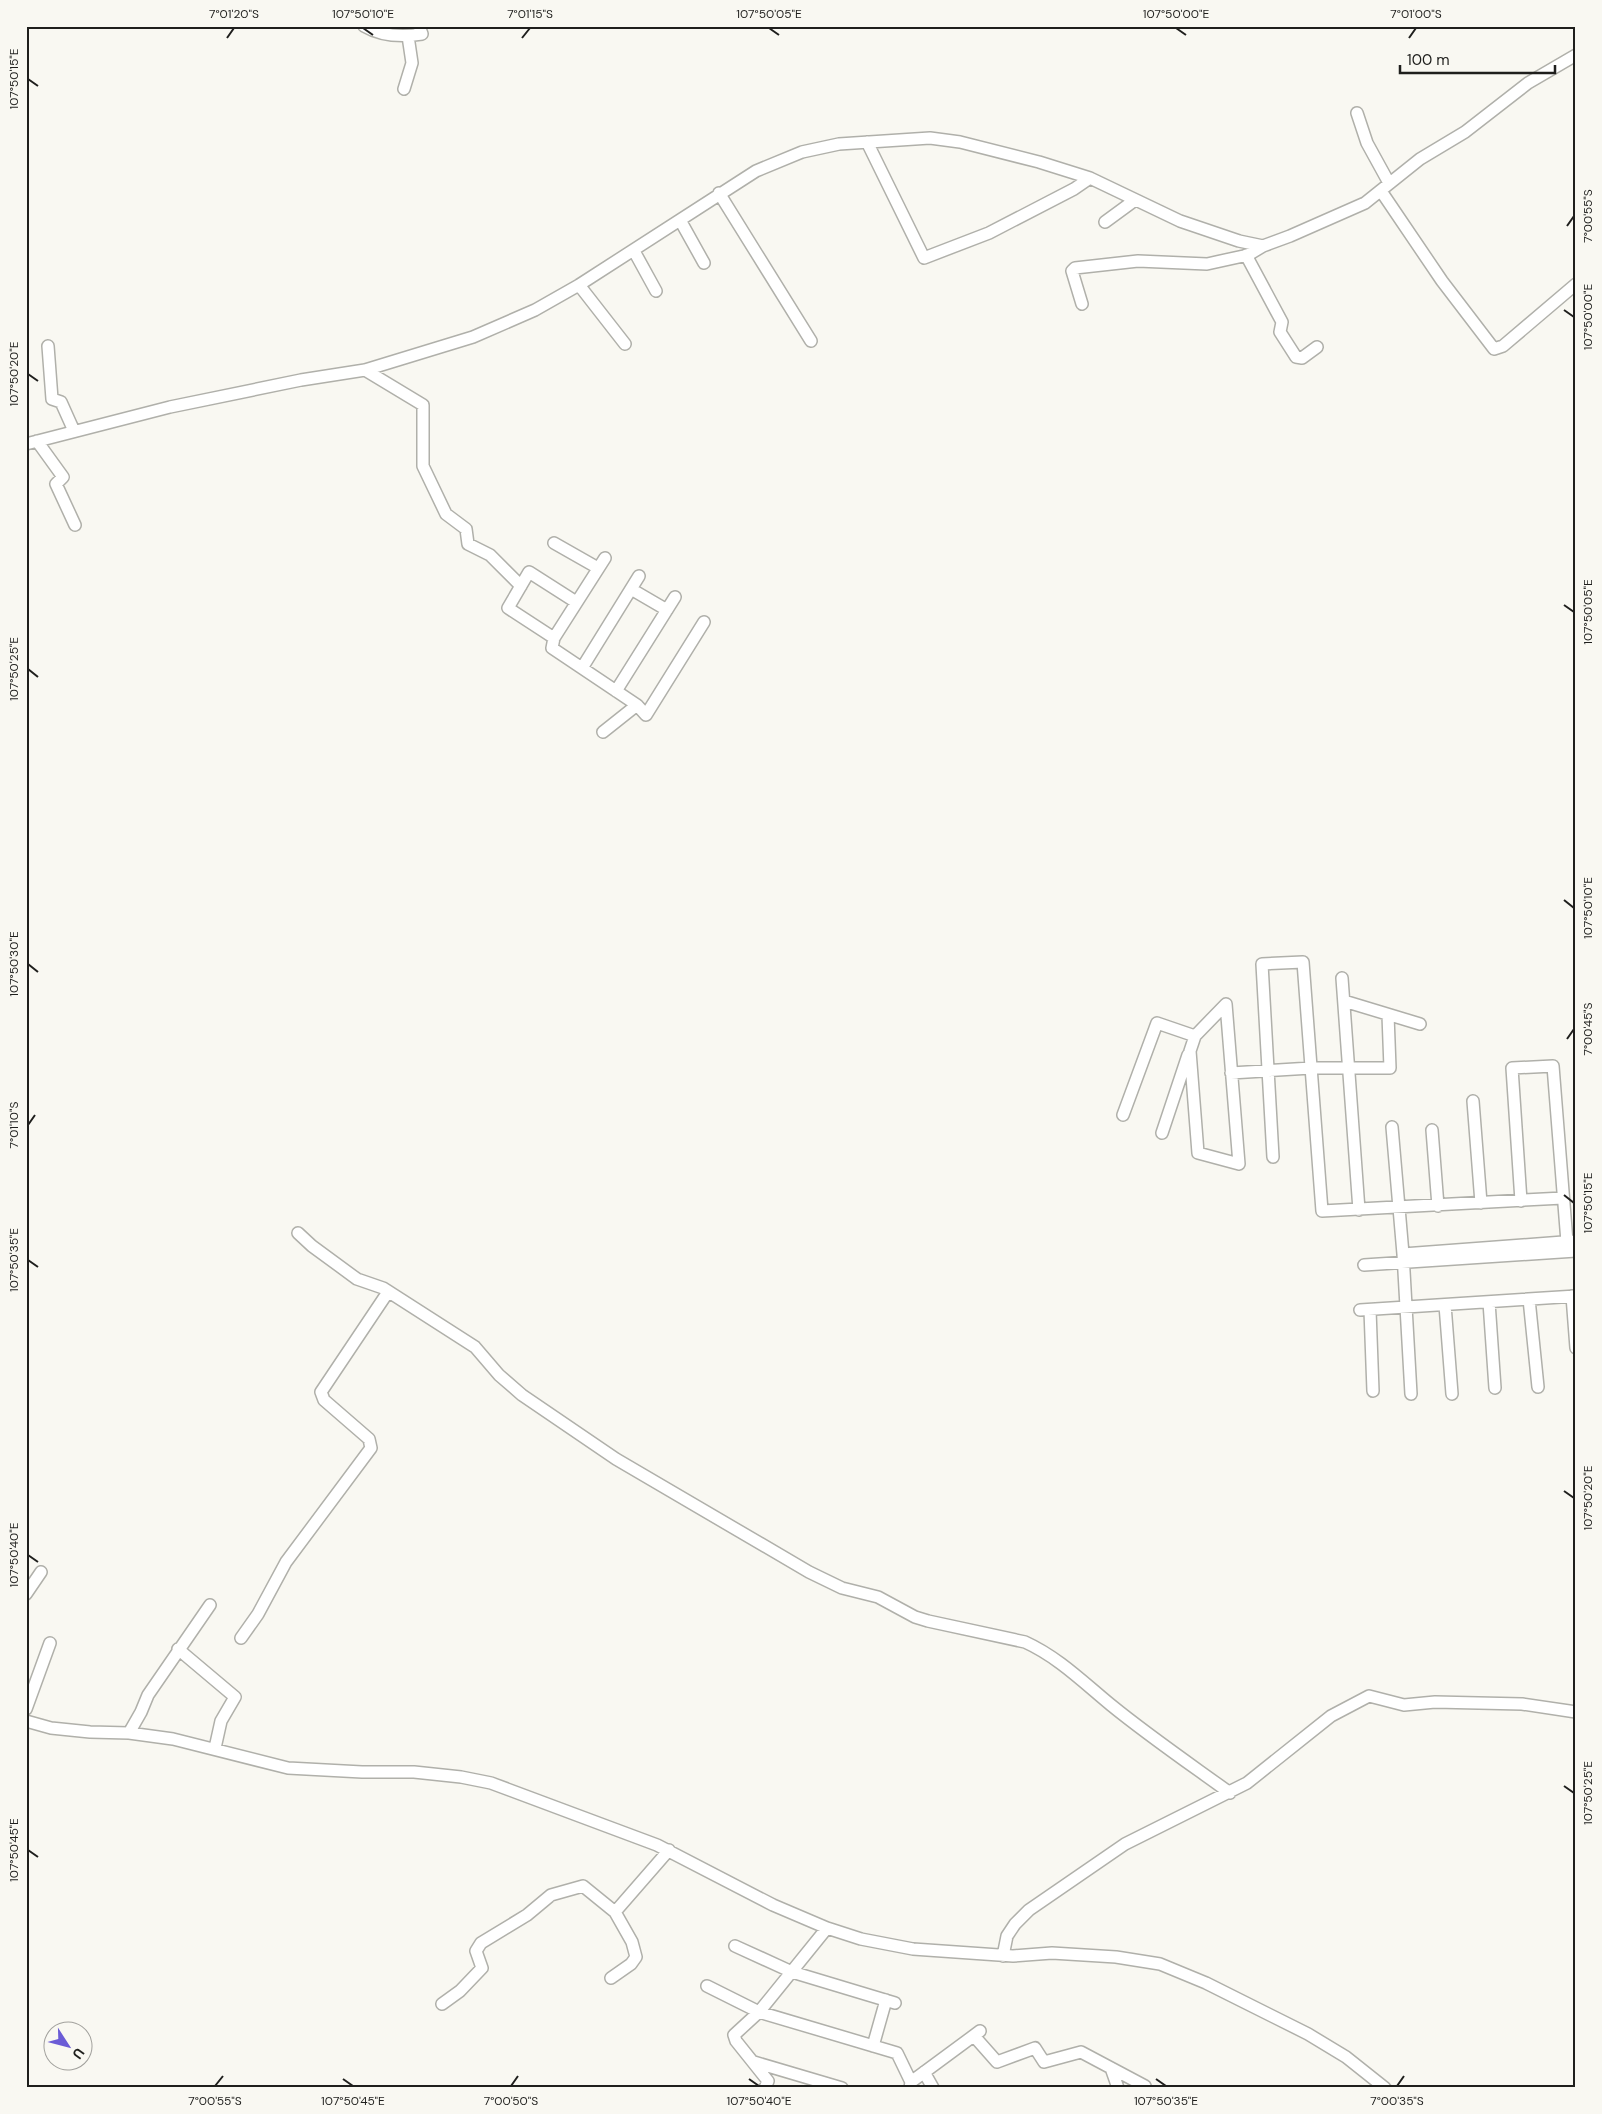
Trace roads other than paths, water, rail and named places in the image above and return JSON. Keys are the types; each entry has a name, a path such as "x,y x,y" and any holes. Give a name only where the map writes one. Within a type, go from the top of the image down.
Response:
{"street":[{"path":"364,26 391,35 408,36 422,34 419,26"},
{"path":"404,90 412,67 408,36"},
{"path":"1082,304 1072,271 1075,268 1138,261 1207,264 1246,255 1365,203 1420,159 1465,132 1528,83 1576,55"},
{"path":"1357,113 1385,187 1442,281 1494,349 1503,346 1576,284"},
{"path":"75,525 56,485 63,477 31,442 170,407 301,380 365,370 473,337 535,310 579,285 756,171 792,156 839,144 947,139 1040,162 1090,178 1186,223 1239,241 1263,246"},
{"path":"867,142 922,258 989,233 1074,189 1090,178"},
{"path":"720,193 811,341"},
{"path":"1105,222 1135,200"},
{"path":"680,220 704,263"},
{"path":"634,251 656,291"},
{"path":"1246,255 1282,322 1280,333 1296,357 1300,359 1317,347"},
{"path":"579,285 625,344"},
{"path":"48,346 52,399 61,402 74,431"},
{"path":"365,370 423,405 423,466 446,514 466,530 468,544 490,555 521,586"},
{"path":"554,543 598,568"},
{"path":"605,558 554,638 552,648 637,705 646,715 704,622"},
{"path":"554,638 508,608 529,572 576,602"},
{"path":"582,668 640,576"},
{"path":"631,589 667,610"},
{"path":"616,691 675,597"},
{"path":"602,732 637,705"},
{"path":"1273,1157 1262,964 1303,962 1322,1211 1399,1209 1563,1198"},
{"path":"1342,978 1359,1210"},
{"path":"1344,1001 1420,1024"},
{"path":"1162,1133 1195,1036 1226,1004 1239,1164 1198,1153 1190,1051"},
{"path":"1231,1073 1311,1068 1390,1068 1388,1015"},
{"path":"1123,1115 1157,1023 1195,1036"},
{"path":"1364,1265 1404,1258 1571,1241 1563,1198 1553,1066 1512,1068 1521,1201"},
{"path":"1473,1101 1481,1204"},
{"path":"1392,1127 1404,1258 1411,1394"},
{"path":"1432,1130 1438,1206"},
{"path":"298,1233 357,1279 388,1292 477,1348 500,1375 534,1404 616,1459 672,1493 809,1572 842,1588 878,1597 915,1617 1025,1642 1039,1648 1066,1666 1112,1705 1230,1793"},
{"path":"1404,1258 1576,1251"},
{"path":"241,1638 258,1614 286,1562 371,1448 369,1439 324,1400 321,1392 388,1292"},
{"path":"1373,1391 1365,1310 1574,1296 1576,1348"},
{"path":"1529,1299 1538,1387"},
{"path":"1488,1302 1495,1388"},
{"path":"1445,1305 1452,1394"},
{"path":"26,1594 40,1572"},
{"path":"129,1732 141,1712 148,1695 210,1604"},
{"path":"26,1709 50,1643"},
{"path":"178,1649 235,1697 222,1721 215,1748"},
{"path":"1003,1956 1007,1936 1014,1924 1029,1910 1125,1844 1230,1793 1274,1764 1331,1716 1369,1696 1404,1705 1436,1702 1522,1704 1576,1712"},
{"path":"26,1721 51,1728 90,1732 129,1732 173,1739 215,1748 270,1765 288,1768 362,1772 414,1772 461,1777 491,1783 669,1850 772,1906 827,1928 861,1939 914,1949 1003,1956 1052,1953 1116,1957 1160,1964 1206,1983 1308,2034 1346,2057 1385,2088"},
{"path":"615,1912 669,1850"},
{"path":"442,2004 460,1990 482,1968 476,1951 481,1943 527,1915 551,1895 583,1886 615,1912 632,1942 636,1957 631,1964 611,1978"},
{"path":"765,2088 768,2081 736,2041 734,2035 759,2012 827,1928"},
{"path":"735,1946 792,1972 890,2001 873,2046"},
{"path":"707,1986 759,2012 897,2053 910,2085 924,2072 977,2034 997,2062 1035,2048 1044,2062 1081,2052 1145,2086"},
{"path":"754,2062 842,2088"},
{"path":"1111,2068 1118,2088"},
{"path":"924,2072 933,2088"}]}
